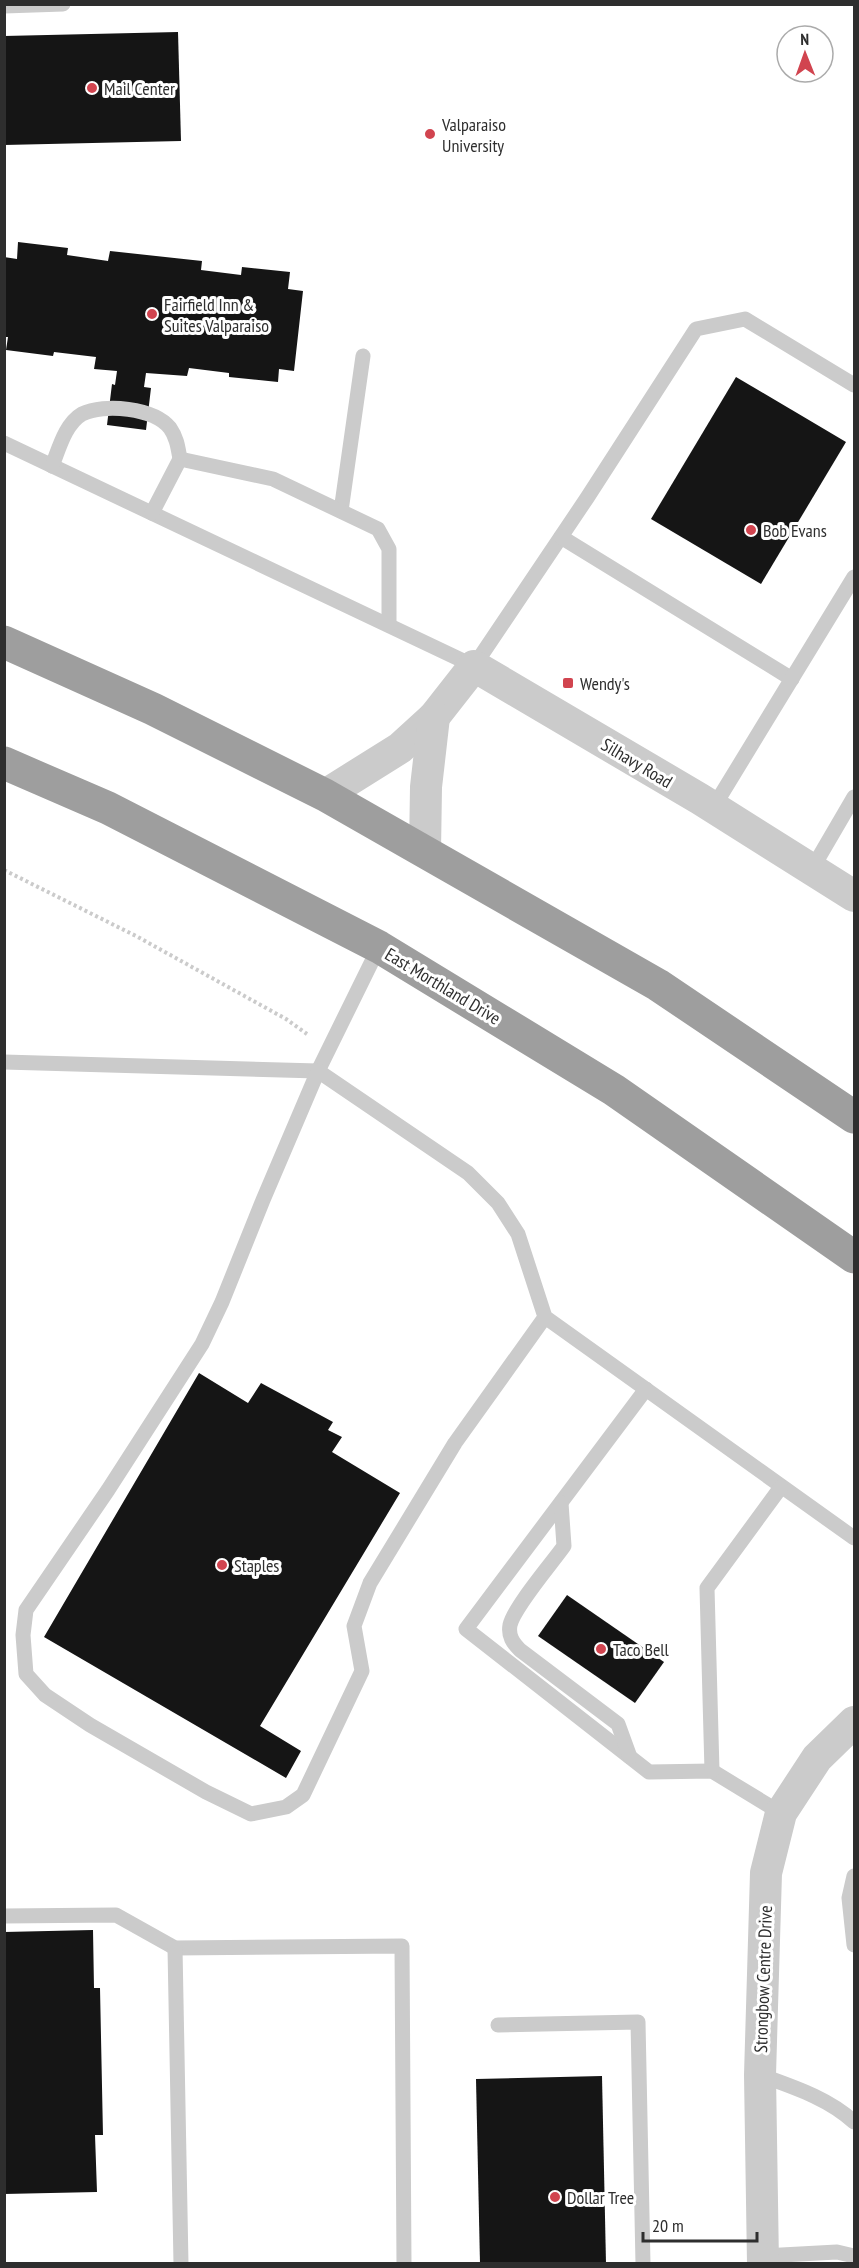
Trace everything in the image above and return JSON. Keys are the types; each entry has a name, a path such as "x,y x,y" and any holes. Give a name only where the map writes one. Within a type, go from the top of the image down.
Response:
{"highway":[{"path":"4,642 153,709 325,795 658,985 855,1117"},
{"name":"East Morthland Drive","path":"4,763 108,808 379,947 614,1090 855,1257"}],"street":[{"path":"325,795 400,748 434,717 474,666"},
{"name":"Silhavy Road","path":"474,666 713,808 855,896"},
{"path":"425,851 426,787 434,717"},
{"name":"Strongbow Centre Drive","path":"763,2260 760,2075 766,1873 781,1813 816,1758 855,1722"}],"lane":[{"path":"4,6 63,4"},
{"path":"4,443 474,666 696,329 746,319 855,385"},
{"path":"341,511 363,356"},
{"path":"52,466 69,427 81,415 97,409 118,408 142,412 159,418 177,441 180,459 152,513"},
{"path":"180,459 273,479 378,529 389,549 388,625"},
{"path":"561,537 792,679"},
{"path":"713,808 855,577"},
{"path":"812,869 855,798"},
{"path":"379,947 318,1071 222,1302 202,1344 108,1490 26,1610 23,1635 26,1674 45,1695 90,1725 206,1792 251,1814 286,1808 303,1795 362,1671 354,1626 370,1582 455,1443 545,1317"},
{"path":"4,1062 318,1071 468,1173 498,1203 518,1234 545,1317 855,1538"},
{"path":"646,1389 466,1629 649,1772 712,1771 781,1813"},
{"path":"712,1771 707,1588 782,1487"},
{"path":"561,1503 564,1546 515,1613 509,1627 511,1641 618,1724 631,1759"},
{"path":"855,1876 849,1898 855,1945"},
{"path":"4,1916 116,1915 175,1948 402,1946 404,2264"},
{"path":"175,1948 181,2264"},
{"path":"498,2025 638,2022 643,2264"},
{"path":"760,2075 809,2094 842,2111 855,2122"},
{"path":"763,2260 837,2252 855,2256"}],"path":[{"path":"4,870 136,936 286,1019 329,1049"}],"building":[{"name":"Mail Center","path":"178,32 181,141 4,145 4,36"},
{"name":"Fairfield Inn & Suites Valparaiso","path":"18,242 68,248 67,255 108,261 110,251 202,261 201,270 241,275 242,267 290,272 288,289 303,291 294,371 279,369 278,382 229,377 229,373 189,368 187,376 146,373 144,387 151,388 146,430 107,425 112,384 115,385 117,371 94,369 96,357 54,352 53,356 6,350 8,337 4,337 4,257 17,259"},
{"path":"736,377 846,442 761,584 651,519"},
{"name":"Staples","path":"199,1373 248,1403 261,1383 333,1422 328,1430 342,1437 332,1452 400,1493 260,1726 301,1751 286,1778 44,1637"},
{"name":"Taco Bell","path":"567,1595 664,1662 635,1703 538,1636"},
{"path":"93,1930 94,1988 100,1988 103,2135 95,2135 97,2192 4,2194 4,1932"},
{"path":"602,2076 606,2264 480,2264 476,2079"}],"place":[{"name":"Mail Center","path":"92,88"},
{"name":"Valparaiso University","path":"430,134"},
{"name":"Fairfield Inn & Suites Valparaiso","path":"152,314"},
{"name":"Bob Evans","path":"751,530"},
{"name":"Wendy's","path":"568,683"},
{"name":"Staples","path":"222,1565"},
{"name":"Taco Bell","path":"601,1649"},
{"name":"Dollar Tree","path":"555,2197"}]}
